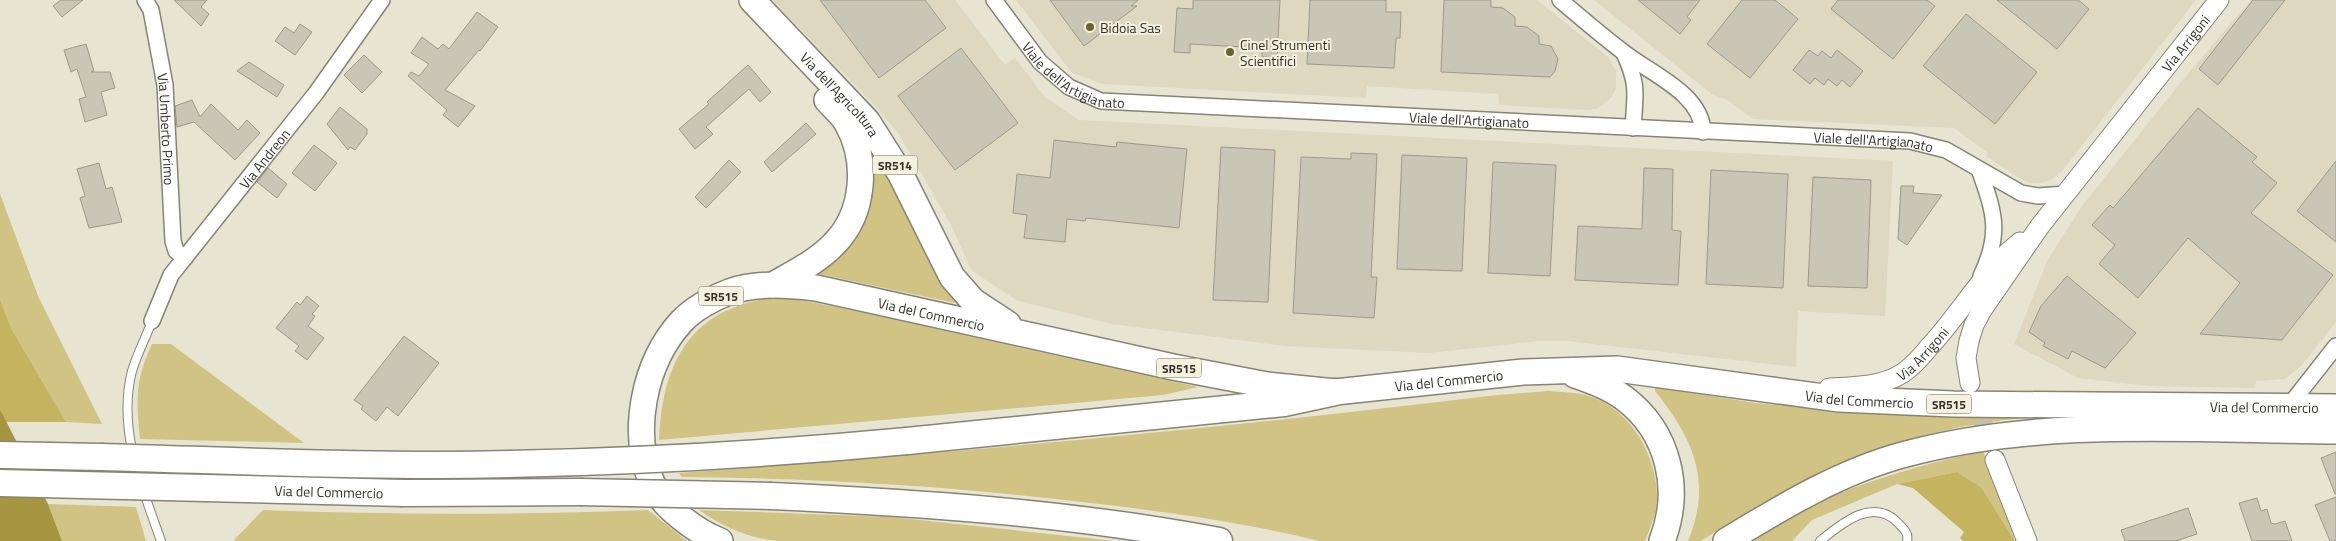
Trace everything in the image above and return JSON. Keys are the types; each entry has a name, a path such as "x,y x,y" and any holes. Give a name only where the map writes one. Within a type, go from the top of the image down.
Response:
{"highway":[{"name":"Via del Commercio","path":"0,455 422,465 689,458 907,441 1284,403 1336,392"},
{"name":"Via del Commercio","path":"0,483 403,493 599,492 881,501 1021,512 1170,532 1219,541"}],"main road":[{"name":"Via dell'Agricoltura","path":"732,0 847,122 860,162 861,181 858,201 843,231 834,244 800,270 774,285"},
{"name":"Via dell'Agricoltura","path":"752,0 867,121 891,156 937,252 962,290 991,315 1025,334"},
{"name":"Via del Commercio","path":"720,541 696,529 678,515 652,485 646,464 642,434 648,386 662,349 682,321 702,306 730,292 754,286 774,285 816,288 1230,378 1267,385 1336,392 1524,372 1617,369 1758,390 1839,399 1953,404 2336,407"},
{"name":"Via del Commercio","path":"1564,371 1601,384 1623,397 1644,416 1655,432 1670,467 1672,483 1670,516 1662,541"},
{"name":"Via del Commercio","path":"1726,541 1784,506 1845,476 1905,454 1968,440 2023,433 2080,429 2336,431"}],"street":[{"name":"Via Umberto Primo","path":"145,0 151,10 165,85 173,241 176,252 185,258"},
{"name":"Via Andreon","path":"152,321 165,286 185,258 316,93 382,0"},
{"name":"Viale dell'Artigianato","path":"994,0 1040,62 1069,87 1101,101 1910,141 1946,150 1980,172 2021,194 2038,196 2066,194"},
{"path":"1560,0 1624,53 1668,81 1700,114 1703,132"},
{"name":"Via Arrigoni","path":"1970,383 1966,358 1974,325 2040,226 2219,0"},
{"path":"1624,53 1634,74 1636,91 1633,128"},
{"path":"1975,288 1992,253 1995,235 1992,212 1980,172"},
{"name":"Via Arrigoni","path":"1758,390 1861,387 1885,381 1903,373 1945,330 1975,288 2009,251 2040,226"},
{"path":"2288,407 2336,346"},
{"path":"1995,460 2026,541"}],"lane":[{"path":"152,321 132,371 128,412 131,451 161,541"},
{"path":"1820,541 1850,519 1868,512 1879,511 1898,522 1905,531 1907,541"}],"shaded area":[{"path":"772,0 955,0 1005,65 1015,58 1045,97 1079,120 1893,161 1885,316 1798,311 1796,367 1567,341 1539,341 1429,353 1285,346 1112,324 1018,301 972,271 951,225 899,134 876,107"},
{"path":"1016,0 1537,0 1608,57 1616,71 1616,88 1611,98 1604,104 1596,109 1587,110 1499,105 1498,94 1367,86 1366,98 1103,84 1072,73"},
{"path":"1594,0 2196,0 2062,171 2052,179 2041,183 2030,183 1986,156 1988,153 1954,128 1753,119 1726,99 1713,95"},
{"path":"2251,0 2336,0 2336,322 2302,365 2285,379 2256,381 2255,388 2150,386 2078,378 2014,344 2048,259 2082,206 2181,82"},
{"path":"864,134 960,304 819,274 820,269 858,223 866,209 871,194 873,177"},
{"path":"0,194 38,296 102,424 66,422 11,328 0,299"},
{"path":"0,299 11,328 66,422 6,422 0,409"},
{"path":"764,299 795,299 846,309 1198,387 1163,395 659,440 661,414 666,390 673,367 683,348 697,331 715,317 737,306"},
{"path":"152,344 171,344 304,443 140,439 138,390 142,369"},
{"path":"1655,387 1755,403 1862,414 2050,415 1960,427 1881,448 1850,460 1789,489 1701,541 1688,541 1699,499 1699,480 1689,444 1680,426 1655,391"},
{"path":"1548,391 1589,396 1604,403 1618,412 1640,437 1653,468 1657,501 1645,541 1320,541 1202,518 1032,496 882,484 682,477 679,473 1089,439"},
{"path":"0,409 48,504 62,541 0,541"},
{"path":"1983,451 2015,541 1981,487 1957,472 1897,484 1812,520 1792,541 1749,541 1798,511 1866,483 1935,462"},
{"path":"1957,472 1981,487 2015,541 1963,541 1960,538 1964,532 1913,488 1897,484"},
{"path":"48,504 136,507 146,541 62,541"},
{"path":"263,510 455,514 648,510 687,541 233,541"},
{"path":"699,510 891,517 1115,541 778,541 767,540 736,531"}],"building":[{"path":"61,0 83,0 62,17 53,6"},
{"path":"174,0 207,0 201,7 209,14 201,26"},
{"path":"820,0 925,0 946,28 879,78"},
{"name":"Bidoia Sas","path":"1050,0 1138,0 1131,6 1137,6 1084,46"},
{"path":"1193,0 1280,0 1277,58 1262,57 1262,48 1190,44 1190,53 1174,52 1177,8 1193,9"},
{"path":"1310,0 1386,0 1386,12 1401,12 1400,38 1396,38 1394,68 1307,64"},
{"path":"1444,0 1491,0 1491,7 1503,8 1515,17 1515,26 1527,27 1539,36 1539,44 1551,46 1558,59 1555,71 1550,77 1441,72"},
{"path":"1638,0 1700,0 1687,17 1691,20 1680,34"},
{"path":"1742,0 1775,0 1798,19 1750,78 1707,44"},
{"path":"1838,0 1927,0 1935,6 1893,59 1831,9"},
{"path":"1997,0 2078,0 2089,9 2057,49"},
{"path":"2253,0 2285,0 2218,85 2199,69"},
{"path":"477,12 498,27 480,51 445,90 475,106 458,127 443,115 447,110 408,76 411,72 419,76 429,64 411,53 422,37 438,49 443,44 449,49"},
{"path":"1966,14 2037,72 1995,124 1923,66"},
{"path":"300,24 312,32 295,55 275,41 285,27 294,33"},
{"path":"86,44 94,71 91,72 110,72 115,88 101,92 107,115 85,122 79,99 86,97 77,69 71,72 64,50"},
{"path":"961,48 1018,123 955,170 898,96"},
{"path":"1809,50 1818,56 1822,51 1831,58 1837,50 1863,71 1850,87 1842,80 1837,86 1828,79 1824,85 1815,78 1810,84 1793,70"},
{"path":"364,55 382,72 362,93 344,75"},
{"path":"249,62 284,85 277,97 237,71"},
{"path":"748,65 771,92 760,102 749,89 706,127 713,134 695,149 679,129 709,104 707,102"},
{"path":"192,100 200,117 211,104 238,130 247,120 260,133 235,160 194,122 177,127 175,106"},
{"path":"340,107 367,129 367,134 355,150 350,147 348,150 327,124"},
{"path":"2198,108 2257,157 2252,162 2277,183 2251,213 2333,275 2282,340 2200,334 2240,283 2188,238 2138,298 2099,264 2115,245 2092,225 2110,205 2113,208"},
{"path":"806,123 816,134 772,172 764,162"},
{"path":"1054,140 1116,147 1117,142 1187,149 1179,228 1086,218 1085,221 1067,219 1065,242 1024,238 1027,215 1013,213 1017,174 1050,178"},
{"path":"314,145 337,163 315,191 292,173"},
{"path":"1221,147 1275,150 1268,302 1213,300"},
{"path":"1351,153 1377,154 1371,277 1377,277 1374,318 1293,313 1301,157 1351,159"},
{"path":"1402,155 1467,158 1462,271 1397,269"},
{"path":"729,160 741,172 706,208 695,197"},
{"path":"2336,161 2336,242 2297,211"},
{"path":"1493,162 1556,165 1550,276 1488,273"},
{"path":"99,163 106,189 112,187 122,222 89,228 80,198 85,196 77,169"},
{"path":"268,168 287,184 277,198 257,182"},
{"path":"1644,168 1673,169 1672,230 1681,231 1678,285 1575,280 1578,226 1642,229"},
{"path":"1711,170 1788,174 1783,288 1706,284"},
{"path":"1813,177 1871,180 1867,288 1808,286"},
{"path":"1901,186 1914,186 1913,193 1942,195 1907,245 1898,239"},
{"path":"2067,276 2136,333 2105,368 2072,351 2068,359 2043,346 2045,343 2029,332 2041,306"},
{"path":"307,296 319,306 312,314 315,316 308,326 324,338 307,360 295,351 299,346 276,328 297,302 300,305"},
{"path":"404,336 439,363 398,416 387,407 376,421 361,409 363,406 354,400"},
{"path":"2336,452 2336,494 2335,494 2321,458"},
{"path":"2336,497 2336,541 2330,541 2315,505"},
{"path":"2257,498 2261,511 2267,509 2271,523 2275,524 2285,521 2292,541 2252,541 2239,503"},
{"path":"2188,508 2197,534 2176,541 2125,541 2121,530"}],"tunnel":[{"path":"1974,394 1991,449"}],"place":[{"name":"Bidoia Sas","path":"1090,27"},
{"name":"Cinel Strumenti Scientifici","path":"1230,52"}]}
